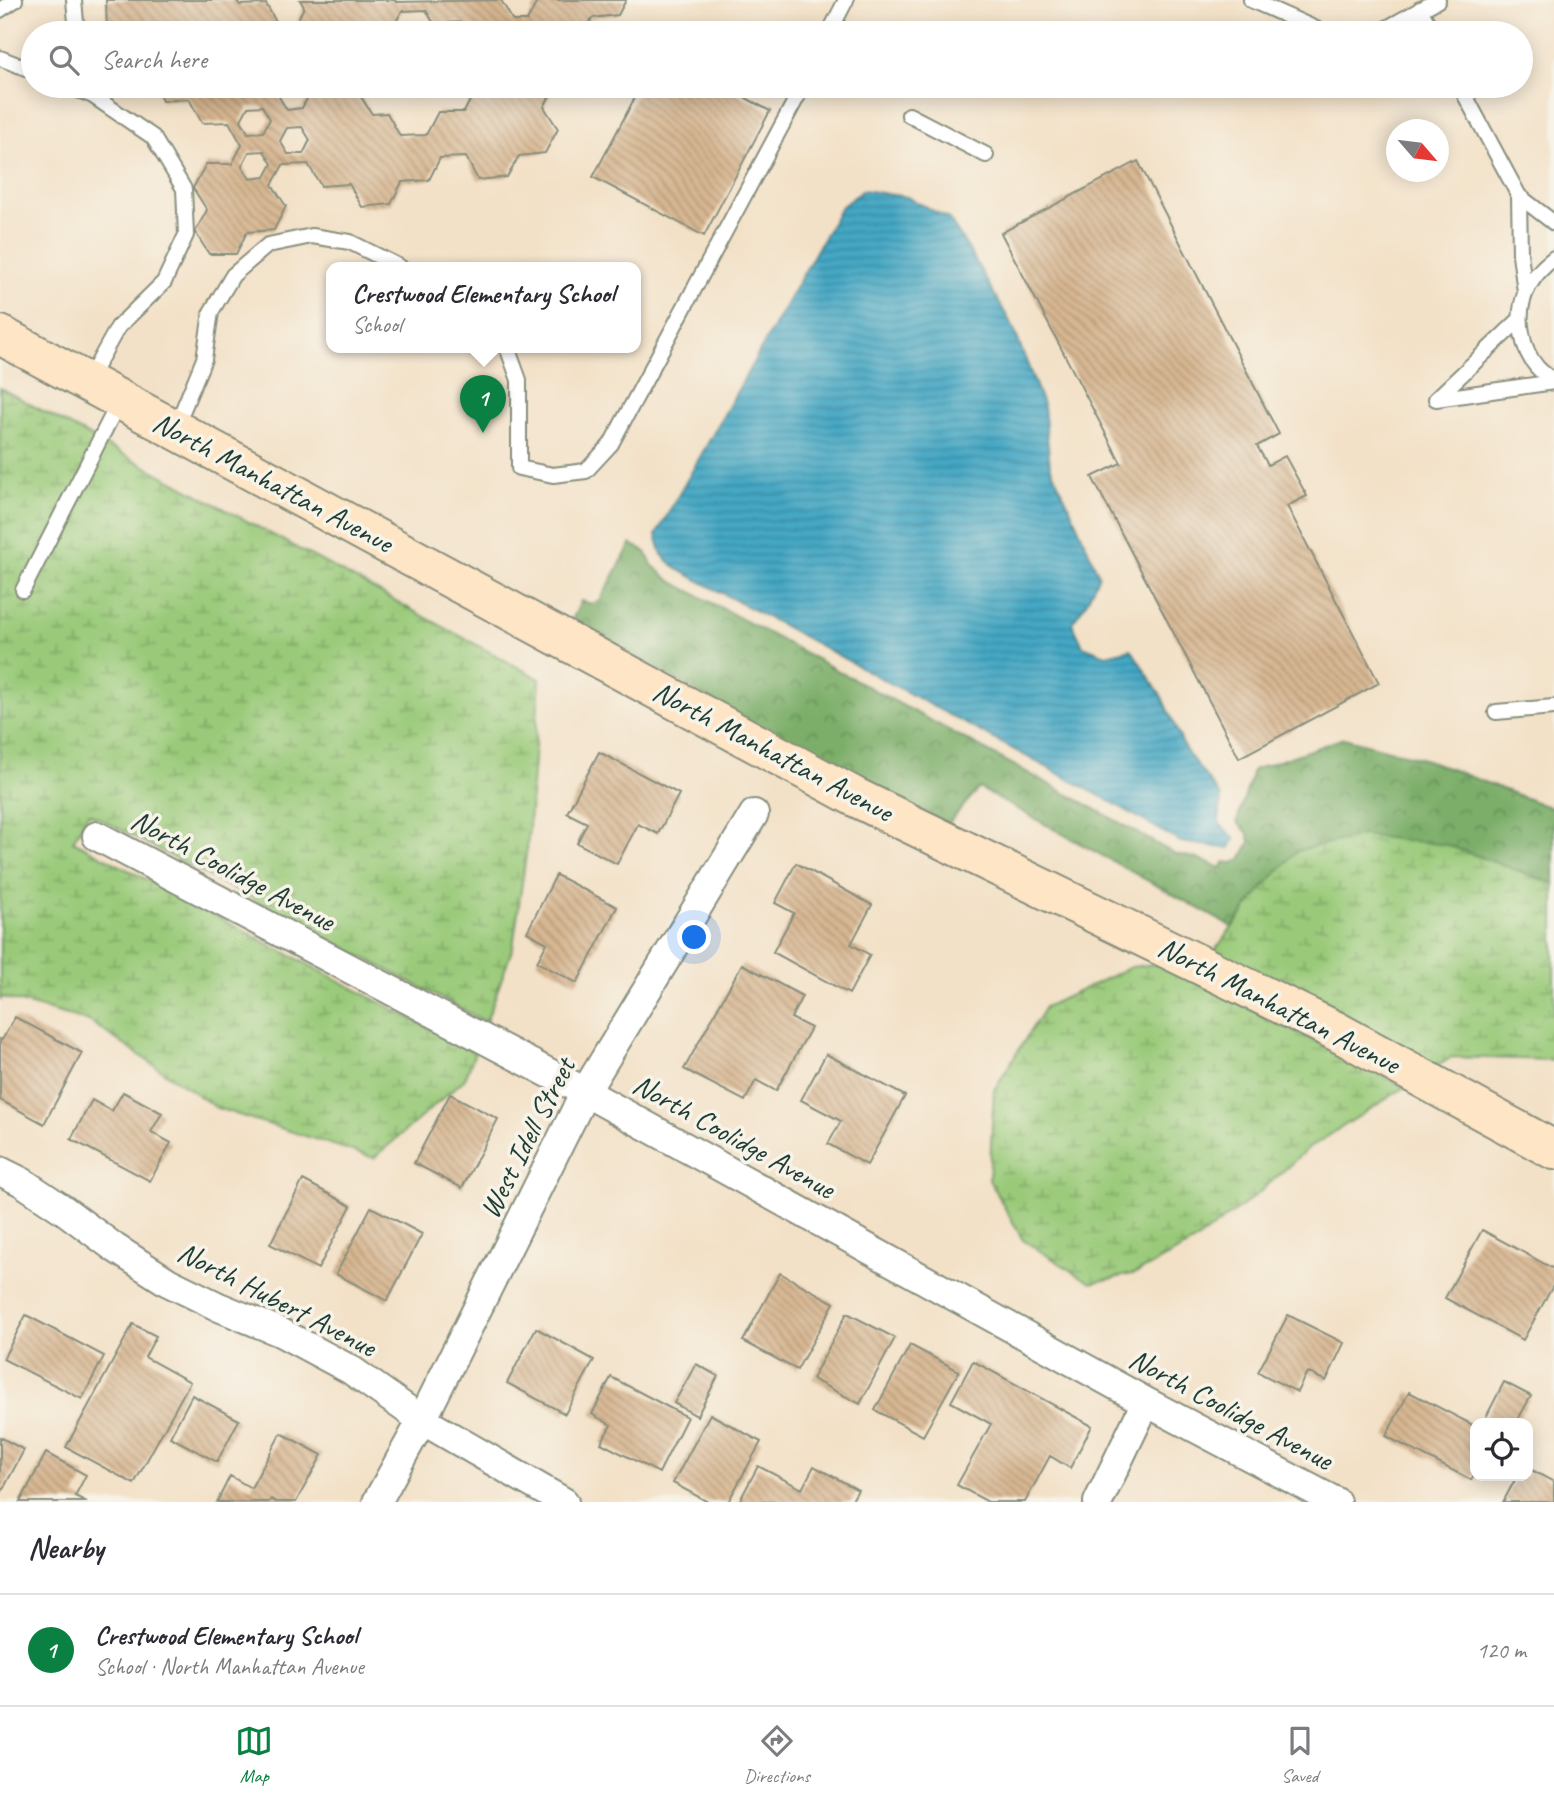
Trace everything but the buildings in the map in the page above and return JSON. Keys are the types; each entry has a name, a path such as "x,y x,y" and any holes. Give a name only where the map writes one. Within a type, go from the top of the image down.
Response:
{"street":[{"name":"North Manhattan Avenue","path":"0,335 855,797 1334,1030 1554,1150"},
{"name":"West Idell Street","path":"377,1502 422,1420 585,1092 754,814"},
{"name":"North Coolidge Avenue","path":"97,836 585,1092 1146,1402 1336,1502"},
{"name":"North Hubert Avenue","path":"0,1171 22,1182 168,1282 280,1332 351,1370 422,1420 564,1502"},
{"path":"1098,1502 1146,1402"}],"lane":[{"path":"0,10 15,0"},
{"path":"74,0 76,21"},
{"path":"835,21 846,0"},
{"path":"1251,0 1298,21"},
{"path":"1399,21 1438,0"},
{"path":"1420,9 1426,21"},
{"path":"0,58 21,66"},
{"path":"23,590 104,390 118,327 164,282 186,235 184,189 153,136 96,98"},
{"path":"510,353 519,380 519,468 553,475 586,471 611,444 797,98"},
{"path":"1466,98 1519,196 1554,223"},
{"path":"909,115 986,155"},
{"path":"1519,196 1520,254 1525,292"},
{"path":"175,429 204,359 211,312 233,275 268,245 312,236 350,242 390,262"},
{"path":"1554,258 1536,273 1525,292 1519,320 1524,344 1536,366 1554,382"},
{"path":"1519,320 1436,400 1554,382"},
{"path":"1496,712 1554,707"}],"green space":[{"path":"0,388 540,679 528,840 513,947 486,1022 89,813 73,841 475,1052 465,1079 374,1158 217,1108 89,1021 2,997 0,1001"},
{"path":"631,544 646,552 652,565 671,581 1175,854 1222,868 1224,862 1233,863 1241,859 1250,842 1248,833 1237,822 1253,770 1344,738 1427,760 1554,809 1554,884 1447,845 1260,891 1232,927 979,788 948,824 758,726 572,620 581,601 592,604 600,601"},
{"path":"1362,835 1447,845 1554,884 1554,1060 1452,1057 1436,1067 1213,953 1260,891 1297,851"},
{"path":"1162,963 1405,1087 1306,1150 1259,1193 1193,1243 1137,1273 1091,1283 1023,1240 989,1180 994,1090 1045,1007 1131,967"}],"water":[{"path":"863,190 907,197 949,219 1013,327 1044,407 1050,466 1099,575 1086,603 1072,623 1083,646 1106,655 1131,649 1162,697 1185,749 1221,797 1219,823 1235,839 1229,849 1181,842 677,569 662,555 656,535 841,207"}],"place":[{"name":"Crestwood Elementary School","path":"483,433"}]}
